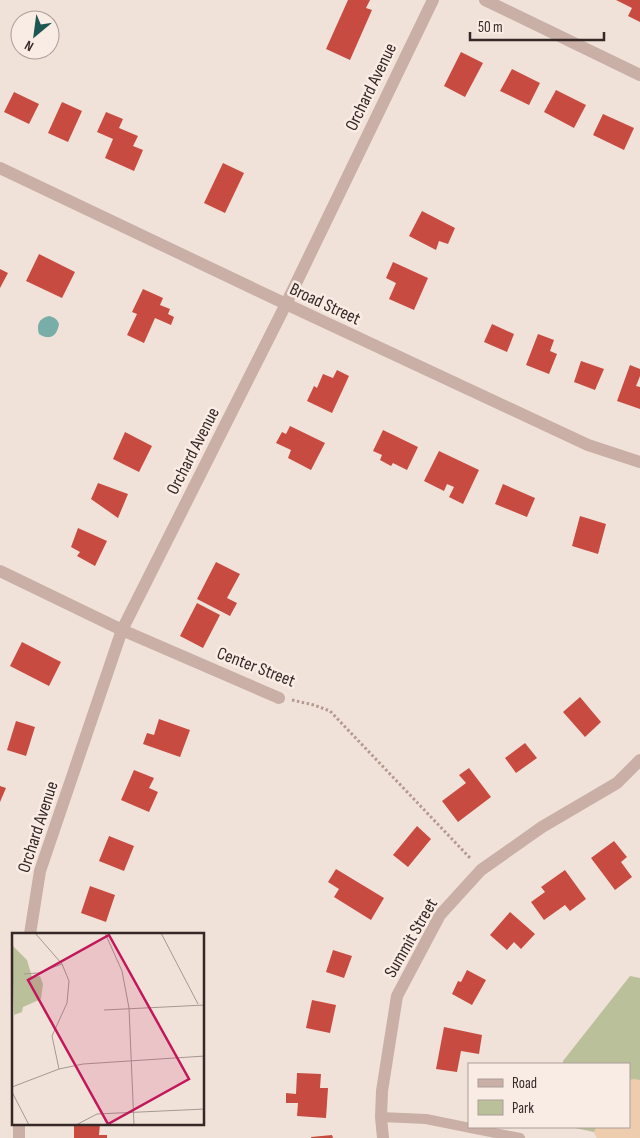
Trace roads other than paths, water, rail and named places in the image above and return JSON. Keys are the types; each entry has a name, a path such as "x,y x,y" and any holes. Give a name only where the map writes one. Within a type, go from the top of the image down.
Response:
{"street":[{"name":"Orchard Avenue","path":"30,933 40,871 122,630 286,304 433,0"},
{"path":"485,0 640,75"},
{"name":"Broad Street","path":"0,168 588,445 640,462"},
{"name":"Center Street","path":"0,571 122,630 279,698"},
{"name":"Summit Street","path":"383,1138 381,1117 382,1092 397,996 440,915 481,870 542,827 617,783 640,760"}],"lane":[{"path":"381,1117 426,1119 468,1127"},
{"path":"471,1128 520,1138"}],"water":[{"path":"49,316 55,318 59,324 55,334 46,337 39,334 38,325 43,318"}]}
